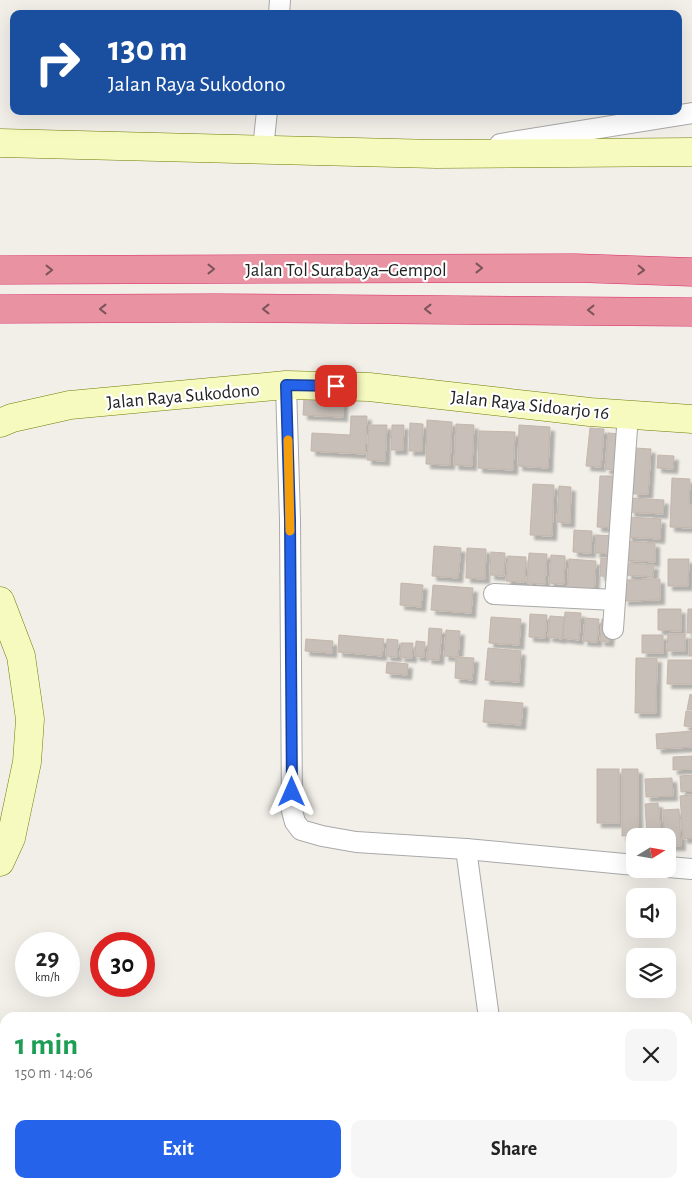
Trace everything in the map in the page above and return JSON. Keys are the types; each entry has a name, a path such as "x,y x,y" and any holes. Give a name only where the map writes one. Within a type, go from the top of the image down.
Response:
{"highway":[{"name":"Jalan Tol Surabaya–Gempol","path":"0,270 575,268 692,272"},
{"name":"Jalan Tol Surabaya–Gempol","path":"0,309 224,308 692,312"}],"main road":[{"path":"0,143 436,154 692,152"},
{"name":"Jalan Raya Sukodono","path":"0,423 12,418 70,405 286,385 369,387"},
{"name":"Jalan Raya Sidoarjo 16","path":"369,387 590,412 692,419"},
{"path":"0,601 21,656 30,719 27,762 11,838 0,862"}],"street":[{"path":"263,149 267,115"},
{"path":"436,154 680,115"},
{"path":"286,385 290,511 292,811 295,822 301,830 356,842 466,849 626,864"},
{"path":"613,628 628,414"},
{"path":"494,594 615,600"},
{"path":"466,849 487,1012"},
{"path":"676,868 692,869"}],"building":[{"path":"304,398 343,400 343,417 303,415"},
{"path":"351,416 367,416 365,454 311,451 312,433 350,435"},
{"path":"427,420 452,422 450,465 426,464"},
{"path":"410,423 423,424 422,451 409,451"},
{"path":"456,424 474,425 472,466 454,465"},
{"path":"369,425 387,425 385,461 367,460"},
{"path":"392,425 404,425 403,450 391,450"},
{"path":"519,425 550,427 548,468 518,466"},
{"path":"590,428 604,429 601,467 586,466"},
{"path":"479,431 515,432 513,470 478,468"},
{"path":"608,433 621,434 618,471 605,469"},
{"path":"635,448 651,449 648,494 633,494"},
{"path":"658,455 674,456 673,469 657,468"},
{"path":"600,476 619,476 617,528 597,527"},
{"path":"672,478 690,479 689,504 692,505 692,528 670,527"},
{"path":"533,484 554,485 552,536 530,535"},
{"path":"559,486 571,487 570,523 557,522"},
{"path":"631,498 664,500 663,514 630,512"},
{"path":"628,517 661,519 660,539 627,537"},
{"path":"574,530 592,531 591,553 573,552"},
{"path":"596,535 616,536 615,554 595,553"},
{"path":"626,541 655,543 655,562 625,560"},
{"path":"434,546 461,548 458,578 432,576"},
{"path":"467,548 486,549 485,579 466,578"},
{"path":"491,552 505,553 504,576 490,575"},
{"path":"529,553 547,554 545,584 527,583"},
{"path":"551,555 565,556 564,584 549,583"},
{"path":"508,556 526,557 525,582 506,581"},
{"path":"601,558 615,559 614,577 600,576"},
{"path":"569,559 596,561 594,595 567,593"},
{"path":"668,559 689,559 688,586 668,586"},
{"path":"627,563 654,565 653,577 627,575"},
{"path":"660,579 660,600 624,601 624,580"},
{"path":"401,583 423,585 421,607 400,605"},
{"path":"433,585 473,588 471,613 431,610"},
{"path":"658,609 681,609 681,631 658,630"},
{"path":"688,609 692,609 692,633 687,633"},
{"path":"565,612 581,613 579,640 563,638"},
{"path":"530,614 547,615 545,638 529,637"},
{"path":"550,616 564,617 562,639 548,637"},
{"path":"491,617 521,619 519,645 489,643"},
{"path":"585,618 599,619 597,642 583,641"},
{"path":"602,619 611,619 609,642 600,641"},
{"path":"429,628 442,629 439,660 427,659"},
{"path":"446,630 460,631 458,657 444,656"},
{"path":"668,634 685,634 685,651 667,651"},
{"path":"339,635 384,639 382,656 338,652"},
{"path":"642,635 663,635 663,653 642,653"},
{"path":"306,639 333,641 332,653 305,651"},
{"path":"387,639 398,640 397,657 386,656"},
{"path":"689,639 692,639 692,656 689,656"},
{"path":"416,641 425,642 424,657 415,656"},
{"path":"401,643 413,643 412,658 400,657"},
{"path":"488,648 521,651 519,682 485,680"},
{"path":"456,657 474,658 472,680 455,678"},
{"path":"636,658 657,658 656,713 635,713"},
{"path":"668,660 692,660 692,684 667,684"},
{"path":"387,662 408,664 407,675 386,673"},
{"path":"690,694 692,695 692,710 687,710"},
{"path":"485,700 523,703 521,725 483,722"},
{"path":"686,711 692,712 692,727 684,726"},
{"path":"692,731 692,747 657,749 656,734"},
{"path":"692,756 692,769 673,770 673,757"},
{"path":"597,769 619,769 619,823 597,823"},
{"path":"622,769 638,769 638,828 626,828 626,836 622,836"},
{"path":"692,775 692,791 681,792 680,776"},
{"path":"672,778 673,796 646,797 645,779"},
{"path":"692,795 692,838 683,839 680,796"},
{"path":"658,803 660,828 646,828 645,804"},
{"path":"679,809 681,846 676,846 676,828 664,828 663,810"}],"slow traffic":[{"path":"288,440 290,531"}],"route":[{"path":"292,792 290,520 286,385 336,386"}]}
